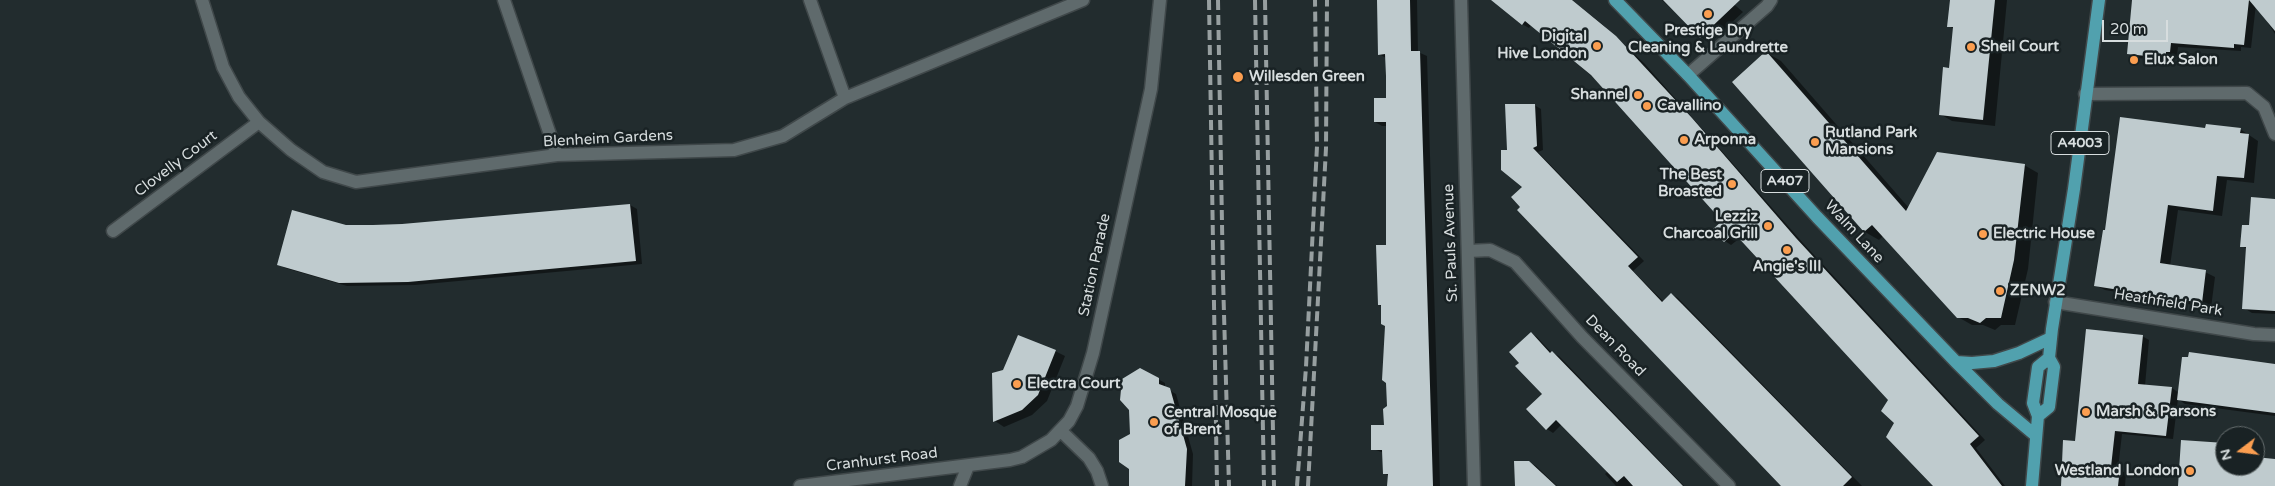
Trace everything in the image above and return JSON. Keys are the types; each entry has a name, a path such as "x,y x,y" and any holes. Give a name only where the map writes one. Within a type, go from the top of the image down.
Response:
{"main road":[{"name":"Walm Lane","path":"1615,0 1688,75 1817,217 1956,362 1998,404 2035,435"},
{"name":"A4003","path":"2035,435 2038,416 2033,404 2038,368 2049,358 2055,302 2077,170 2085,94 2099,0"},
{"path":"1956,362 1994,361 2019,353 2051,338"},
{"path":"2032,486 2035,435"}],"street":[{"name":"Blenheim Gardens","path":"202,0 224,67 239,97 259,122 291,150 323,172 356,182 557,155 734,150 783,136 845,98 1083,0"},
{"path":"504,0 557,155"},
{"path":"810,0 845,98"},
{"name":"Station Parade","path":"968,466 1022,457 1051,440 1069,422 1076,406 1093,353 1151,90 1160,0"},
{"name":"St. Pauls Avenue","path":"1461,0 1474,486"},
{"path":"1688,75 1767,6 1771,0"},
{"path":"2085,94 2247,92 2264,107 2275,134"},
{"name":"Clovelly Court","path":"114,231 259,122"},
{"name":"Dean Road","path":"1468,251 1490,250 1515,262 1582,337 1729,486"},
{"name":"Heathfield Park","path":"2055,302 2254,334 2275,335"},
{"path":"1060,431 1089,458 1097,471 1102,486"},
{"path":"960,486 968,466"},
{"name":"Cranhurst Road","path":"800,486 968,466"}],"building":[{"path":"1377,0 1410,0 1411,51 1420,51 1433,486 1387,486 1388,474 1383,474 1382,450 1371,450 1371,425 1384,425 1383,409 1387,406 1386,383 1382,380 1385,326 1381,324 1381,305 1378,305 1376,245 1386,245 1386,122 1374,122 1374,98 1386,98 1386,76 1385,54 1378,55"},
{"path":"1491,0 1572,0 1616,36 1692,118 1796,238 1979,436 1970,444 2002,486 1933,486 1886,437 1894,423 1881,411 1888,400 1734,233 1724,242 1712,230 1722,221 1591,75 1525,21 1522,25"},
{"name":"Prestige Dry Cleaning & Laundrette","path":"1663,0 1740,0 1700,38"},
{"name":"Sheil Court","path":"1950,0 1995,0 1983,120 1939,115 1943,67 1949,68 1953,27 1947,27"},
{"path":"2132,0 2249,0 2244,45 2234,44 2234,48 2171,43 2170,52 2166,52 2166,58 2127,54"},
{"path":"2249,0 2275,0 2275,31"},
{"path":"1766,51 1906,211 1937,152 2025,164 2014,260 2001,318 1986,318 1980,323 1968,318 1957,318 1872,225 1864,232 1732,82"},
{"path":"1505,104 1535,104 1537,146 1533,148 1638,257 1628,266 1662,302 1671,293 1852,477 1843,486 1781,486 1517,210 1520,207 1511,197 1522,187 1501,170 1501,150 1507,150"},
{"path":"2120,117 2205,128 2206,124 2241,128 2240,133 2249,134 2244,178 2217,176 2213,211 2168,205 2160,263 2206,270 2202,303 2094,286 2103,230 2105,230"},
{"path":"2251,197 2275,199 2275,311 2242,309 2246,247 2240,247 2242,225 2249,225"},
{"path":"630,204 636,261 408,282 339,283 277,265 292,210 346,225 373,225"},
{"path":"2086,329 2143,335 2138,384 2172,387 2166,436 2115,431 2111,467 2120,468 2118,486 2061,486 2063,440 2075,441"},
{"path":"1531,332 1550,353 1552,351 1683,486 1633,486 1624,476 1617,482 1556,420 1546,430 1526,409 1542,394 1515,366 1519,363 1509,352"},
{"name":"Electra Court","path":"1018,335 1056,350 1038,395 1022,410 993,422 992,373 1003,370"},
{"path":"2189,352 2275,364 2275,413 2177,400 2182,357 2188,357"},
{"name":"Central Mosque of Brent","path":"1140,368 1159,378 1159,384 1170,388 1187,449 1185,486 1129,486 1129,469 1119,462 1119,440 1130,434 1129,410 1120,400 1122,379"},
{"path":"2181,440 2215,442 2215,476 2265,476 2265,458 2275,459 2275,486 2178,486"},
{"path":"1514,461 1529,461 1556,486 1515,486"}],"railway":[{"path":"1209,0 1217,486"},
{"path":"1218,0 1229,486"},
{"path":"1255,0 1264,486"},
{"path":"1265,0 1274,486"},
{"path":"1297,486 1306,367 1317,146 1315,0"},
{"path":"1308,486 1326,148 1327,0"}],"place":[{"name":"Prestige Dry Cleaning & Laundrette","path":"1708,14"},
{"name":"Digital Hive London","path":"1597,46"},
{"name":"Sheil Court","path":"1971,47"},
{"name":"Elux Salon","path":"2134,60"},
{"name":"Willesden Green","path":"1238,77"},
{"name":"Shannel","path":"1638,95"},
{"name":"Cavallino","path":"1647,106"},
{"name":"Arponna","path":"1684,140"},
{"name":"Rutland Park Mansions","path":"1815,142"},
{"name":"The Best Broasted","path":"1732,184"},
{"name":"Lezziz Charcoal Grill","path":"1768,226"},
{"name":"Electric House","path":"1983,234"},
{"name":"Angie's III","path":"1787,250"},
{"name":"ZENW2","path":"2000,291"},
{"name":"Electra Court","path":"1017,384"},
{"name":"Marsh & Parsons","path":"2086,412"},
{"name":"Central Mosque of Brent","path":"1154,422"},
{"name":"Westland London","path":"2190,471"}]}
